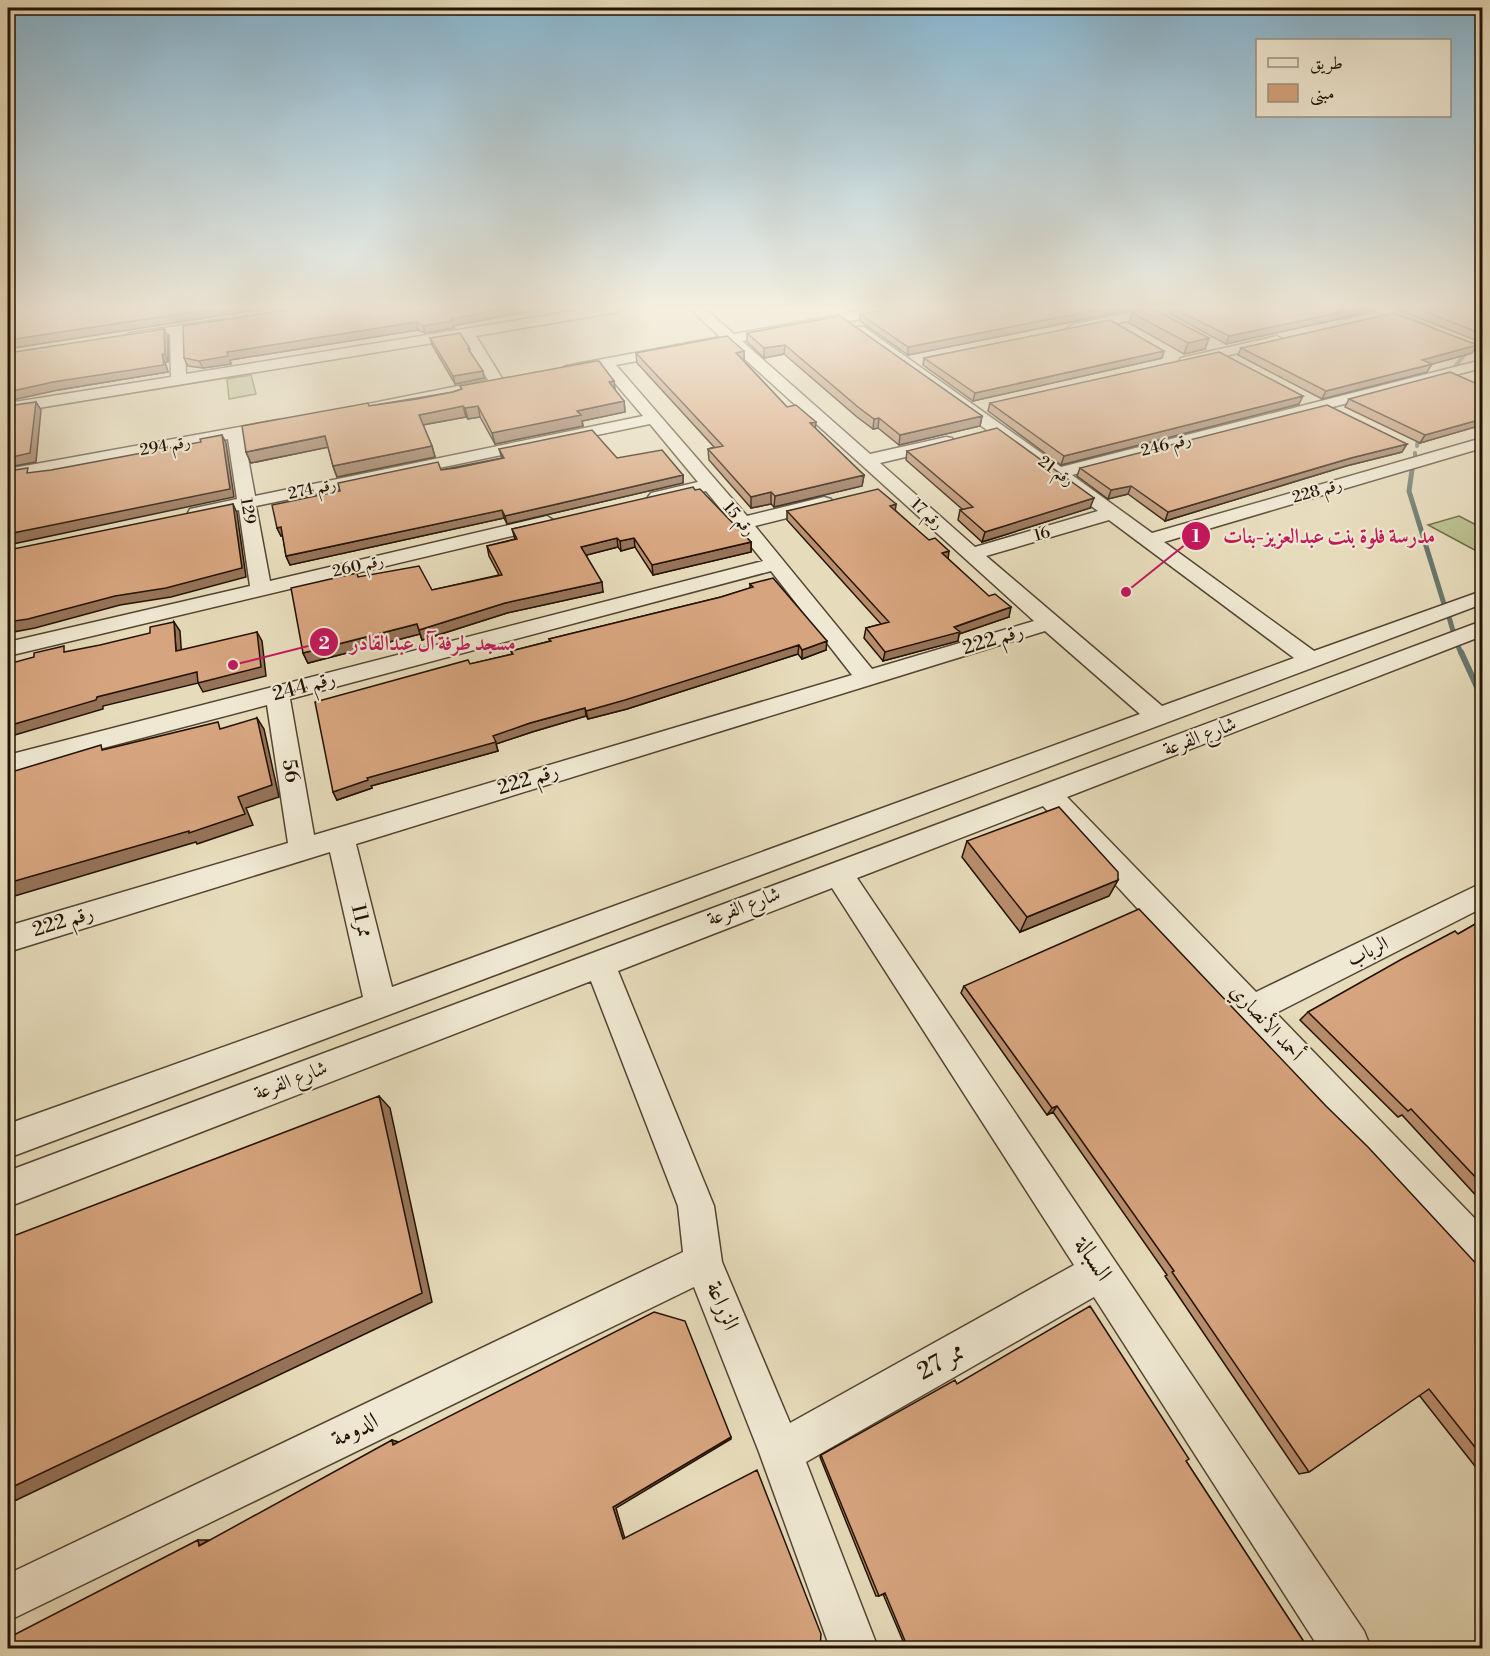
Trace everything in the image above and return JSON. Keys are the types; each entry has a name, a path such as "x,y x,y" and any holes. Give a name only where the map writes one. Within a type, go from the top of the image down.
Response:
{"street":[{"path":"8,408 142,385"},
{"path":"349,411 485,385"},
{"name":"رقم 15","path":"624,385 743,523 867,678"},
{"name":"رقم 17","path":"783,385 1049,623 1160,718"},
{"name":"رقم 21","path":"938,385 1311,660"},
{"name":"رقم 246","path":"1059,473 1399,385"},
{"path":"1299,396 1347,415"},
{"path":"970,408 993,403"},
{"name":"رقم 274","path":"178,516 652,419"},
{"name":"رقم 294","path":"8,474 292,422"},
{"path":"868,460 998,429"},
{"name":"129","path":"235,433 261,589"},
{"name":"رقم 228","path":"1151,540 1482,443"},
{"path":"1411,447 1432,458"},
{"path":"640,501 709,485"},
{"path":"874,491 896,486"},
{"path":"743,523 841,499"},
{"name":"16","path":"971,554 1113,513"},
{"name":"رقم 260","path":"8,649 571,517"},
{"name":"رقم 244","path":"8,764 775,564"},
{"name":"شارع الفرعة","path":"8,1141 1160,718 1482,597"},
{"name":"رقم 222","path":"8,939 1049,623"},
{"name":"شارع الفرعة","path":"8,1190 599,962 1049,795 1482,628"},
{"name":"56","path":"277,694 303,849"},
{"name":"أحمد الأنصاري","path":"1049,795 1482,1253"},
{"name":"ممر11","path":"340,837 381,1005"},
{"name":"السبالة","path":"837,872 1347,1648"},
{"name":"الرباب","path":"1253,1009 1482,895"},
{"name":"الزراعة","path":"599,962 696,1206 703,1262 781,1452 854,1648"},
{"name":"الدومة","path":"8,1598 703,1262"},
{"name":"ممر 27","path":"781,1452 1101,1271"}],"green space":[{"path":"228,385 254,385 256,394 229,399"},
{"path":"1459,516 1482,528 1482,554 1428,525"}],"building":[{"path":"8,385 38,385 8,392"},
{"path":"612,385 624,401 577,411 581,415 492,433 478,406 465,408 463,406 419,415 432,446 333,466 325,436 246,452 242,426 368,403 369,406 417,399 453,392 462,389 460,386"},
{"path":"666,385 766,385 787,407 796,405 816,422 810,423 864,475 775,496 771,492 751,497 708,449 723,446"},
{"path":"832,385 938,385 982,416 900,435 879,418 874,419"},
{"path":"964,385 1010,385 975,393"},
{"path":"1070,385 1283,385 1303,396 1064,456 990,403"},
{"path":"1315,385 1348,385 1326,391"},
{"path":"1400,385 1480,385 1482,419 1425,435 1349,399"},
{"path":"36,402 30,453 8,458 8,406"},
{"path":"1327,405 1407,444 1351,458 1168,512 1131,486 1111,490 1080,468"},
{"path":"997,428 1094,498 985,532 960,510 973,507 907,451"},
{"path":"592,430 617,458 662,450 683,475 505,516 502,510 286,556 281,527 277,528 272,505 340,491 338,483 438,462 441,470 504,458 499,449"},
{"path":"222,435 230,489 8,534 8,471 28,468 27,473 51,470 201,442 200,439"},
{"path":"693,487 695,490 700,489 751,542 652,565 634,538 620,541 617,538 581,547 602,582 505,603 419,630 417,624 303,653 291,588 357,573 358,577 419,566 432,590 502,575 487,546 517,539 512,529"},
{"path":"878,489 896,504 890,506 929,540 935,538 949,551 942,553 989,596 995,594 1011,607 954,627 960,632 885,652 866,628 889,622 787,511"},
{"path":"233,504 242,568 166,588 115,596 28,619 8,622 8,550"},
{"path":"773,578 827,641 802,650 799,645 625,700 530,723 493,736 496,742 367,778 368,780 333,792 315,702 468,660 470,664 513,654 511,651 551,641 549,639 721,597 753,587 750,584"},
{"path":"174,622 176,651 257,632 261,667 198,683 197,672 97,697 96,700 8,726 8,664 34,657 34,653 64,646 64,652 150,633 150,627"},
{"path":"257,718 272,785 238,797 245,814 189,833 189,831 8,883 8,773 101,745 102,750 218,722 220,729"},
{"path":"1059,807 1118,872 1118,880 1027,917 967,841"},
{"path":"1139,909 1326,1106 1368,1147 1482,1270 1482,1456 1429,1389 1309,1472 1172,1272 1174,1271 1057,1106 1052,1108 964,986"},
{"path":"1482,920 1482,1184 1411,1109 1408,1111 1308,1012 1402,959 1455,931 1458,934"},
{"path":"379,1096 422,1293 8,1489 8,1238"},
{"path":"1090,1306 1189,1459 1186,1461 1308,1648 908,1648 885,1593 879,1596 821,1455 955,1380 957,1384"},
{"path":"654,1312 685,1321 731,1437 613,1507 623,1539 757,1470 821,1634 820,1648 8,1648 8,1638 198,1540 199,1546 392,1440 393,1445"}],"waterway":[{"path":"1417,446 1419,433"},
{"path":"1412,470 1409,491 1444,604"},
{"path":"1449,617 1453,631"},
{"path":"1458,646 1461,653"},
{"path":"1461,652 1482,698"}],"place":[{"name":"مدرسة فلوة بنت عبدالعزيز-بنات","path":"1126,592"},
{"name":"مسجد طرفة آل عبدالقادر","path":"233,665"}]}
